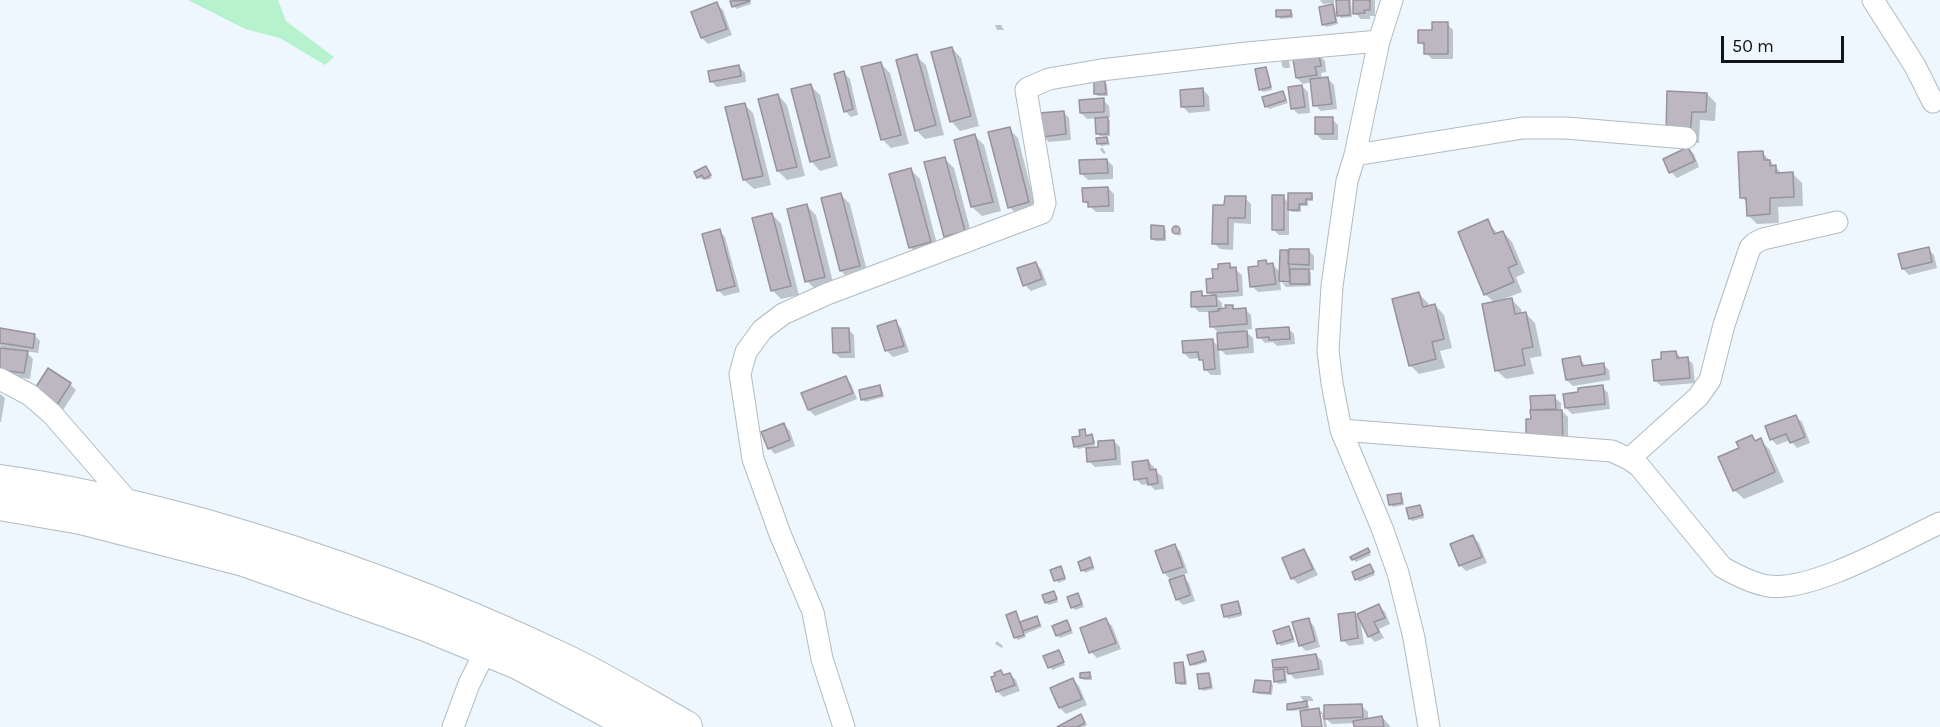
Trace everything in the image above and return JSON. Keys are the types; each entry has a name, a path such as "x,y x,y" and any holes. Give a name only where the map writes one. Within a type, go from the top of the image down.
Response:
{"highway":[{"path":"0,481 68,492 132,506 292,551 424,600 562,659 686,727"},
{"path":"0,504 81,518 244,560 426,625 518,663 637,727"}],"street":[{"path":"1392,0 1379,41 1355,155 1347,181 1332,286 1328,351 1341,430 1398,573 1414,638 1429,727"},
{"path":"1873,0 1911,58 1933,102"},
{"path":"844,727 822,659 813,612 780,534 753,459 740,374 746,352 762,330 783,314 826,294 1042,213 1045,203 1026,90 1028,88 1049,80 1101,70 1246,53 1379,41"},
{"path":"1355,155 1523,128 1566,128 1686,138"},
{"path":"1629,459 1698,397 1710,380 1724,325 1750,248 1762,239 1837,222"},
{"path":"0,379 30,395 52,414 132,506"},
{"path":"1341,430 1612,451 1639,466 1722,567 1734,574 1769,586 1798,584 1832,573 1940,523"},
{"path":"453,727 469,684 486,650"}],"green space":[{"path":"188,0 278,0 286,21 334,57 325,65 280,38 245,29"}],"building":[{"path":"749,0 732,7 730,1"},
{"path":"1336,0 1349,0 1350,15 1337,16"},
{"path":"1353,0 1370,0 1370,10 1353,14"},
{"path":"717,2 727,29 701,38 691,12"},
{"path":"1333,4 1336,22 1322,25 1319,7"},
{"path":"1276,10 1291,10 1291,16 1276,17"},
{"path":"1432,22 1448,22 1448,54 1424,54 1424,43 1418,43 1418,30 1432,30"},
{"path":"952,47 971,116 950,122 931,52"},
{"path":"1292,53 1319,54 1321,66 1315,67 1317,75 1296,78"},
{"path":"917,54 936,125 915,131 896,60"},
{"path":"881,62 901,135 881,140 861,67"},
{"path":"739,65 741,76 710,82 708,71"},
{"path":"1266,67 1271,87 1259,90 1255,69"},
{"path":"844,71 853,109 844,112 834,74"},
{"path":"1328,77 1332,104 1313,106 1310,79"},
{"path":"1094,81 1105,81 1106,94 1094,94"},
{"path":"811,84 830,157 810,162 791,89"},
{"path":"1302,85 1305,107 1291,109 1288,87"},
{"path":"1203,88 1204,106 1181,107 1180,90"},
{"path":"1283,91 1286,100 1265,107 1262,97"},
{"path":"1667,91 1707,93 1706,112 1692,112 1690,135 1666,134"},
{"path":"778,94 797,167 777,171 758,99"},
{"path":"1104,98 1104,112 1080,113 1079,100"},
{"path":"745,103 763,176 743,180 725,107"},
{"path":"1064,111 1066,134 1042,137 1039,113"},
{"path":"1108,117 1108,134 1096,134 1095,118"},
{"path":"1315,117 1333,117 1333,134 1315,134"},
{"path":"1010,127 1029,202 1008,208 988,132"},
{"path":"975,134 993,202 971,207 954,140"},
{"path":"1107,137 1108,143 1097,144 1096,138"},
{"path":"1688,147 1695,161 1669,173 1663,159"},
{"path":"1763,151 1764,160 1770,160 1770,166 1776,165 1776,173 1793,172 1794,197 1770,198 1770,214 1747,216 1746,198 1740,198 1738,152"},
{"path":"945,157 965,231 944,237 924,162"},
{"path":"1107,159 1108,173 1080,174 1079,160"},
{"path":"706,166 711,175 704,179 702,175 697,178 694,172"},
{"path":"911,168 931,242 909,248 889,174"},
{"path":"1108,187 1109,206 1088,207 1088,202 1083,202 1082,188"},
{"path":"841,193 860,266 840,271 821,198"},
{"path":"1288,193 1312,193 1312,199 1306,199 1306,204 1299,204 1299,210 1288,210"},
{"path":"1272,195 1284,195 1284,230 1272,230"},
{"path":"1225,196 1246,196 1245,218 1228,218 1228,244 1212,244 1213,205 1224,205"},
{"path":"807,204 825,277 805,282 787,209"},
{"path":"772,213 791,286 771,291 752,218"},
{"path":"1488,219 1494,234 1503,231 1517,264 1508,268 1514,282 1484,295 1458,232"},
{"path":"1151,225 1164,226 1164,239 1151,239"},
{"path":"1176,226 1180,230 1176,234 1172,230"},
{"path":"720,229 735,286 717,291 702,234"},
{"path":"1929,247 1932,262 1902,269 1898,254"},
{"path":"1289,249 1309,249 1309,265 1288,264"},
{"path":"1280,250 1288,250 1290,282 1279,281"},
{"path":"1266,260 1267,264 1273,263 1276,284 1250,287 1248,267 1258,266 1258,261"},
{"path":"1036,262 1042,279 1023,286 1017,268"},
{"path":"1230,263 1230,268 1236,267 1238,291 1207,293 1206,279 1213,278 1212,269 1218,269 1218,264"},
{"path":"1290,269 1309,269 1309,284 1290,284"},
{"path":"1202,291 1202,296 1216,295 1217,306 1191,307 1191,292"},
{"path":"1419,292 1423,307 1435,304 1444,339 1432,342 1436,359 1409,366 1392,299"},
{"path":"1512,298 1515,314 1526,312 1533,347 1522,349 1525,365 1495,371 1482,304"},
{"path":"1225,305 1233,305 1233,309 1246,308 1247,324 1210,327 1209,312 1226,308"},
{"path":"896,320 904,346 885,351 877,326"},
{"path":"1289,327 1290,339 1257,338 1256,329"},
{"path":"0,328 35,334 33,348 0,343"},
{"path":"832,328 849,328 850,352 833,353"},
{"path":"1247,331 1248,347 1218,350 1217,333"},
{"path":"1213,339 1215,369 1204,370 1203,360 1199,360 1198,352 1183,353 1182,341"},
{"path":"0,348 28,351 24,373 0,370"},
{"path":"1676,351 1677,358 1688,357 1690,378 1654,381 1652,360 1661,359 1661,352"},
{"path":"1580,356 1582,366 1604,363 1605,374 1566,380 1562,359"},
{"path":"48,368 71,383 57,405 34,390"},
{"path":"846,376 853,393 808,410 801,393"},
{"path":"880,385 882,395 861,400 859,390"},
{"path":"1603,385 1605,404 1565,408 1563,394 1578,392 1578,388"},
{"path":"1555,395 1556,409 1531,410 1530,396"},
{"path":"1530,410 1562,410 1563,441 1526,435 1526,419 1531,419"},
{"path":"1796,415 1805,437 1790,443 1786,434 1770,440 1765,426"},
{"path":"784,423 790,440 768,449 761,432"},
{"path":"1085,429 1086,436 1092,434 1094,443 1074,447 1072,437 1080,436 1079,430"},
{"path":"1752,435 1755,441 1761,438 1775,472 1733,491 1718,457 1739,448 1736,442"},
{"path":"1114,440 1116,459 1087,462 1086,448 1098,447 1098,441"},
{"path":"1148,460 1150,470 1156,469 1158,483 1148,485 1147,478 1134,480 1132,462"},
{"path":"1401,493 1402,503 1389,505 1387,495"},
{"path":"1420,505 1423,515 1409,519 1406,508"},
{"path":"1473,535 1482,557 1459,566 1450,544"},
{"path":"1175,544 1183,567 1163,573 1155,551"},
{"path":"1368,548 1370,552 1352,560 1350,557"},
{"path":"1304,549 1313,569 1291,579 1282,558"},
{"path":"1090,557 1093,567 1081,571 1078,562"},
{"path":"1370,564 1374,572 1355,580 1352,572"},
{"path":"1061,566 1065,578 1054,581 1050,570"},
{"path":"1184,575 1190,595 1176,600 1169,580"},
{"path":"1054,591 1057,599 1045,603 1042,595"},
{"path":"1078,593 1082,604 1071,608 1067,597"},
{"path":"1238,601 1241,613 1224,617 1221,605"},
{"path":"1379,604 1385,618 1374,622 1379,632 1368,637 1357,614"},
{"path":"1016,611 1024,635 1014,638 1006,615"},
{"path":"1355,612 1358,638 1341,641 1338,614"},
{"path":"1037,616 1040,625 1023,631 1020,622"},
{"path":"1106,618 1116,643 1089,653 1080,628"},
{"path":"1309,618 1315,641 1299,646 1292,622"},
{"path":"1067,620 1071,630 1056,636 1052,626"},
{"path":"1289,626 1293,639 1277,644 1273,631"},
{"path":"1059,650 1064,662 1048,668 1043,656"},
{"path":"1203,651 1206,660 1190,665 1187,655"},
{"path":"1316,654 1319,669 1288,674 1287,667 1273,668 1272,660"},
{"path":"1183,662 1185,683 1176,683 1174,663"},
{"path":"1284,669 1285,680 1274,682 1273,670"},
{"path":"1001,670 1003,675 1010,673 1015,685 996,692 991,677"},
{"path":"1090,672 1090,678 1080,678 1080,673"},
{"path":"1209,673 1211,687 1199,689 1197,674"},
{"path":"1073,678 1082,699 1059,708 1050,688"},
{"path":"1255,680 1271,681 1270,693 1253,692"},
{"path":"1307,701 1307,707 1287,710 1287,704"},
{"path":"1362,704 1363,717 1324,719 1324,705"},
{"path":"1319,708 1322,727 1302,727 1300,711"},
{"path":"1081,714 1085,723 1077,727 1057,727"},
{"path":"1382,716 1384,727 1354,727 1353,721"}]}
